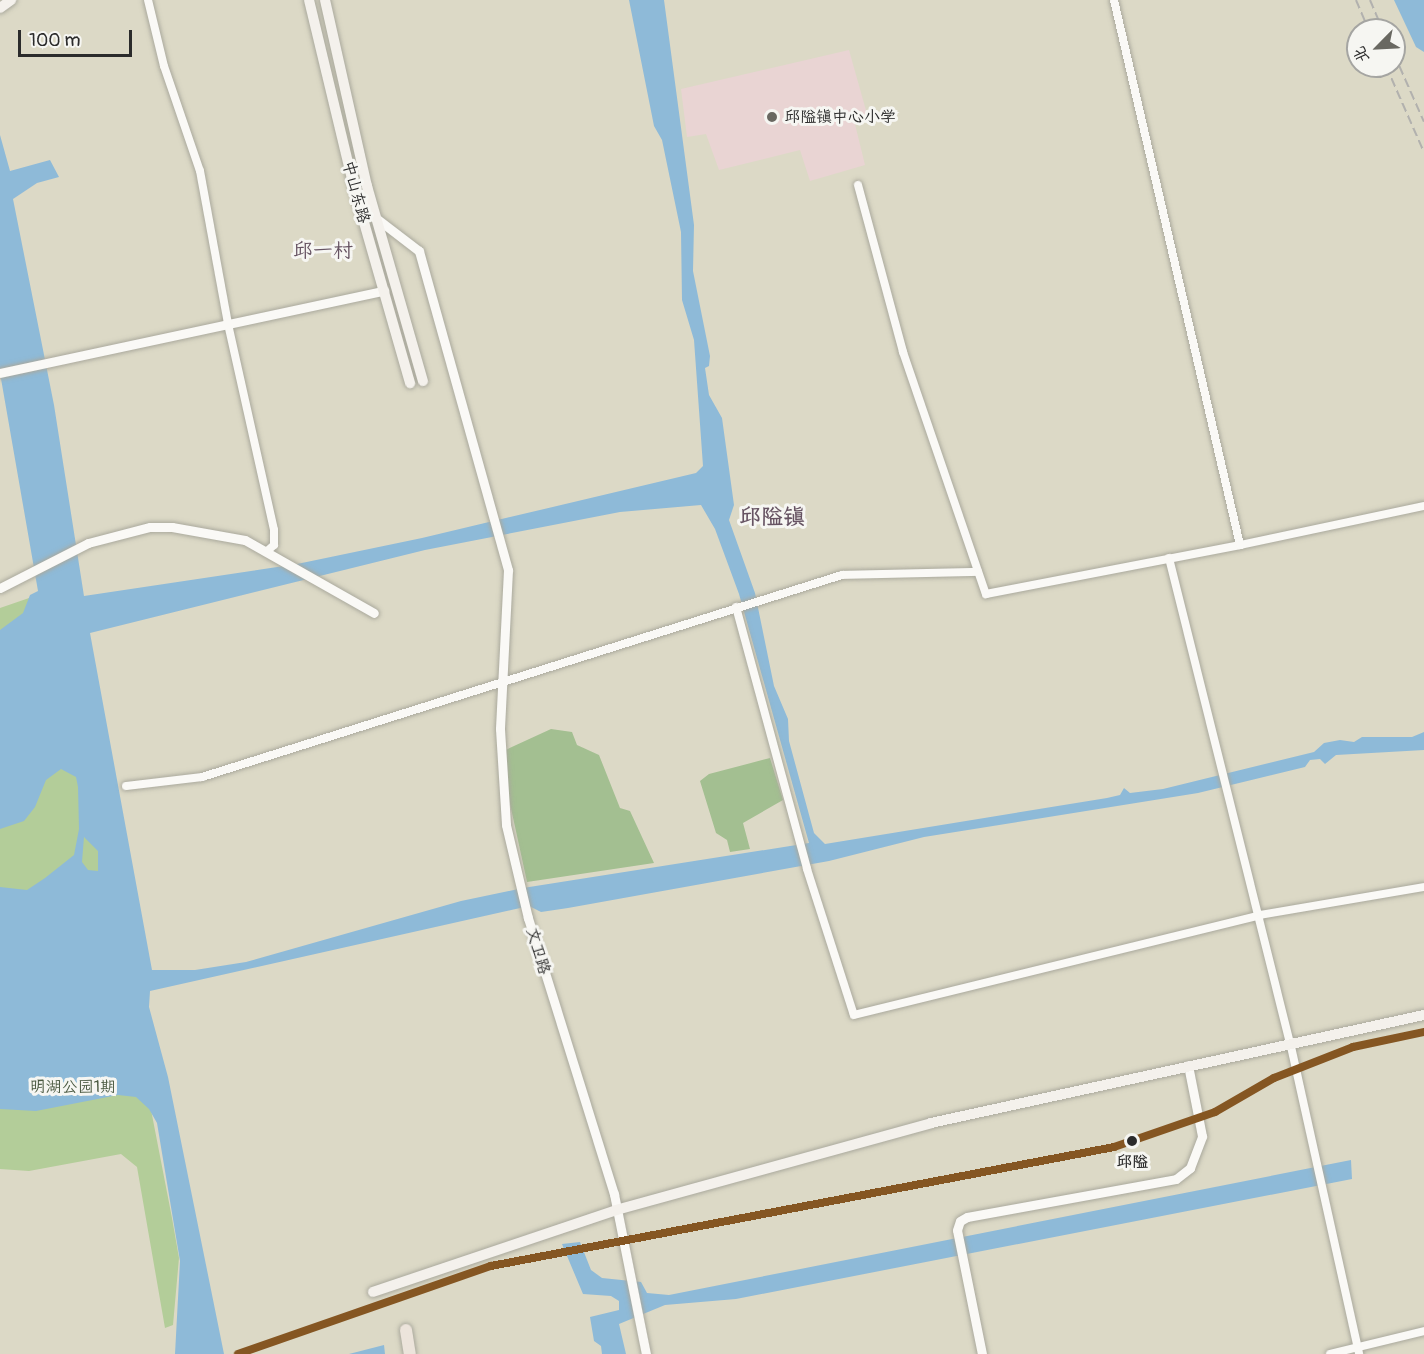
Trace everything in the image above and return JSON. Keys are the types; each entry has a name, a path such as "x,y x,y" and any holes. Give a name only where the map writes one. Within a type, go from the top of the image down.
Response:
{"main road":[{"path":"0,8 11,0"},
{"name":"中山东路","path":"309,0 410,383"},
{"name":"中山东路","path":"325,0 376,218 423,381"},
{"path":"373,1292 616,1210 931,1123 1290,1042 1424,1015"},
{"path":"406,1330 410,1354"}],"street":[{"path":"148,0 167,75 200,171 228,324 274,530 274,545 267,551"},
{"path":"1114,0 1240,545"},
{"path":"858,185 903,352 986,594 1240,545 1424,506"},
{"name":"文卫路","path":"376,218 419,251 501,539 508,570 500,729 506,825 528,918 616,1210 645,1354"},
{"path":"0,373 384,291"},
{"path":"0,588 14,578 88,543 150,527 172,527 245,540 374,613"},
{"path":"1169,558 1260,915 1359,1351"},
{"path":"126,786 202,777 842,575 978,572"},
{"path":"736,607 800,834 807,869 854,1015 1260,915 1424,887"},
{"path":"982,1354 957,1230 967,1216 1176,1179 1190,1168 1202,1136 1188,1065"},
{"path":"1330,1354 1359,1351 1424,1331"}],"shaded area":[{"name":"邱隘镇中心小学","path":"849,50 867,114 854,120 865,165 810,181 800,150 719,170 706,134 687,137 681,89"}],"green space":[{"name":"明湖公园1期","path":"32,597 101,852 172,1218 179,1258 173,1325 165,1328 137,1167 121,1154 29,1171 0,1169 0,608"},
{"path":"551,729 572,732 577,745 599,755 620,808 630,811 654,863 527,882 499,753"},
{"path":"770,758 783,800 743,823 750,849 730,852 727,840 716,833 700,781 709,774"}],"water":[{"path":"629,0 664,0 694,225 693,271 710,356 709,366 705,368 709,395 722,418 734,505 729,520 755,593 774,686 788,719 789,741 814,833 825,844 1107,798 1120,795 1124,788 1130,793 1163,789 1314,752 1324,743 1340,740 1354,742 1362,737 1412,737 1424,732 1424,750 1336,755 1325,764 1320,759 1310,760 1305,767 1198,793 924,837 829,861 568,908 541,912 529,906 150,991 149,1007 168,1077 224,1354 175,1354 180,1261 157,1123 149,1109 136,1097 118,1095 36,1111 0,1109 0,887 27,890 45,878 74,855 79,829 76,777 61,769 46,780 35,807 24,821 0,829 0,630 23,613 30,595 38,591 0,373 0,135 10,171 50,160 59,177 37,183 13,199 54,405 84,596 297,564 422,538 696,473 703,466 694,340 682,300 681,232 662,140 654,126","holes":["701,505 715,529 739,594 809,843 523,888 461,901 246,962 195,970 152,970 90,633 425,550 620,512","84,837 98,851 98,871 88,870 82,862"]},
{"path":"1394,0 1424,0 1424,52 1416,47 1406,26 1406,18 1402,18"},
{"path":"1351,1160 1352,1179 736,1299 665,1305 619,1324 626,1354 602,1354 601,1346 594,1341 590,1317 619,1310 619,1301 611,1296 583,1294 562,1244 580,1242 591,1270 602,1278 641,1282 647,1293 669,1295"},
{"path":"384,1345 385,1354 349,1354"}],"railway":[{"path":"1356,0 1364,18"},
{"path":"1370,0 1378,18"},
{"path":"1391,78 1424,152"},
{"path":"1405,78 1424,122"}],"transit line":[{"path":"238,1354 491,1266 1114,1147 1215,1112 1274,1078 1353,1047 1424,1032"}],"place":[{"name":"邱隘镇中心小学","path":"772,117"},
{"name":"邱隘","path":"1132,1141"}],"district":[{"name":"邱一村","path":"323,250"},
{"name":"邱隘镇","path":"772,518"}]}
